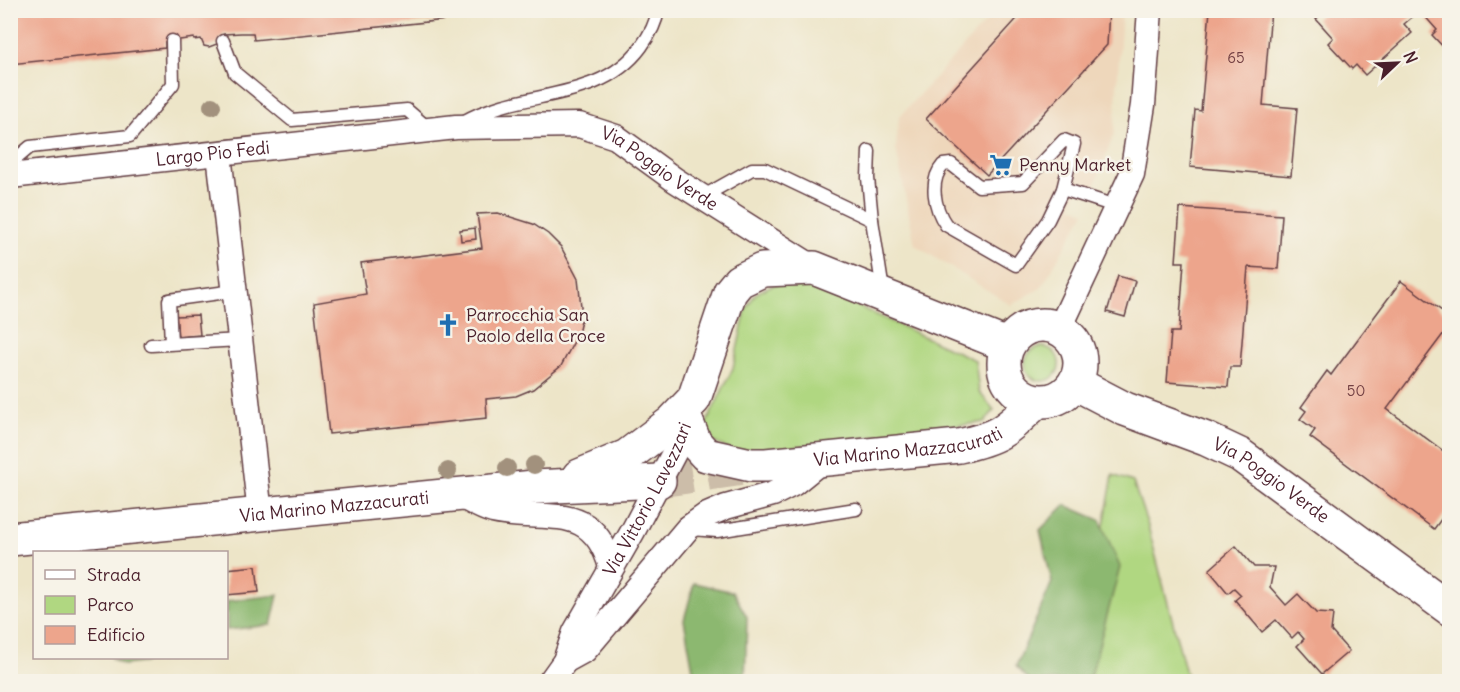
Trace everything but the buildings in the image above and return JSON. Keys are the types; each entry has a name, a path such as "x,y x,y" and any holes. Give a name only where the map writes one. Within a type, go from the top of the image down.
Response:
{"street":[{"path":"1059,330 1130,182 1137,154 1150,10"},
{"name":"Via Poggio Verde","path":"282,147 456,127 564,124 592,128 616,137 702,197 814,268 1007,345"},
{"name":"Largo Pio Fedi","path":"10,176 282,147"},
{"path":"219,154 260,514"},
{"name":"Via Vittorio Lavezzari","path":"550,681 565,661 575,632 659,481 691,411 708,363 725,302 739,281 762,270 814,268"},
{"path":"1036,402 1021,394 1008,380 1004,366 1007,345 1013,336 1030,326 1059,330 1071,340 1078,353 1080,370 1075,383"},
{"name":"Via Poggio Verde","path":"1075,383 1125,409 1206,439 1240,455 1449,609"},
{"name":"Via Marino Mazzacurati","path":"691,411 695,443 706,455 766,465 959,446 989,440 1006,429 1036,402 1054,400 1069,391 1075,383"},
{"path":"534,488 602,469 627,456 672,422 691,411"},
{"path":"565,661 585,650 687,528 705,516 726,507 773,494 793,484 824,459"},
{"name":"Via Marino Mazzacurati","path":"10,539 534,488 659,481"},
{"path":"459,495 491,511 567,519 583,523 597,534 611,567"}],"lane":[{"path":"456,127 500,105 591,86 616,72 648,37 658,10"},
{"path":"10,164 30,147 130,136 173,84 172,41"},
{"path":"223,41 234,73 292,120 407,110 432,131"},
{"path":"1064,140 1074,144 1063,189 1048,220 1016,265 945,225 939,214 934,185 935,174 943,165 951,164 979,186 1023,183 1064,140"},
{"path":"869,152 868,178 872,220 883,295"},
{"path":"702,197 752,169 765,169 872,220"},
{"path":"1063,189 1118,207"},
{"path":"171,344 169,300 234,291"},
{"path":"151,345 240,340"},
{"path":"687,528 717,531 856,509"}],"shaded area":[{"name":"Penny Market","path":"996,11 1122,11 1114,134 1094,187 1079,183 1072,206 1085,212 1041,288 1011,305 915,245 896,148 899,117"}],"green space":[{"path":"803,281 975,360 979,392 994,410 985,422 739,454 711,441 705,426 733,368 746,309 755,294 772,285"},
{"path":"1042,347 1054,352 1059,364 1054,376 1042,381 1030,376 1025,364 1030,352"},
{"path":"1113,475 1133,482 1148,526 1188,681 1076,682"},
{"path":"1065,505 1100,520 1120,567 1091,675 1078,681 1030,681 1016,666 1052,582 1040,530"},
{"path":"694,583 733,592 747,617 745,681 695,681 684,620"},
{"path":"278,595 271,625 228,630 228,601"},
{"path":"113,659 172,659 124,665"}],"tunnel":[{"path":"659,481 758,467"}],"place":[{"name":"Penny Market","path":"1001,165"},
{"name":"Parrocchia San Paolo della Croce","path":"448,325"}]}
